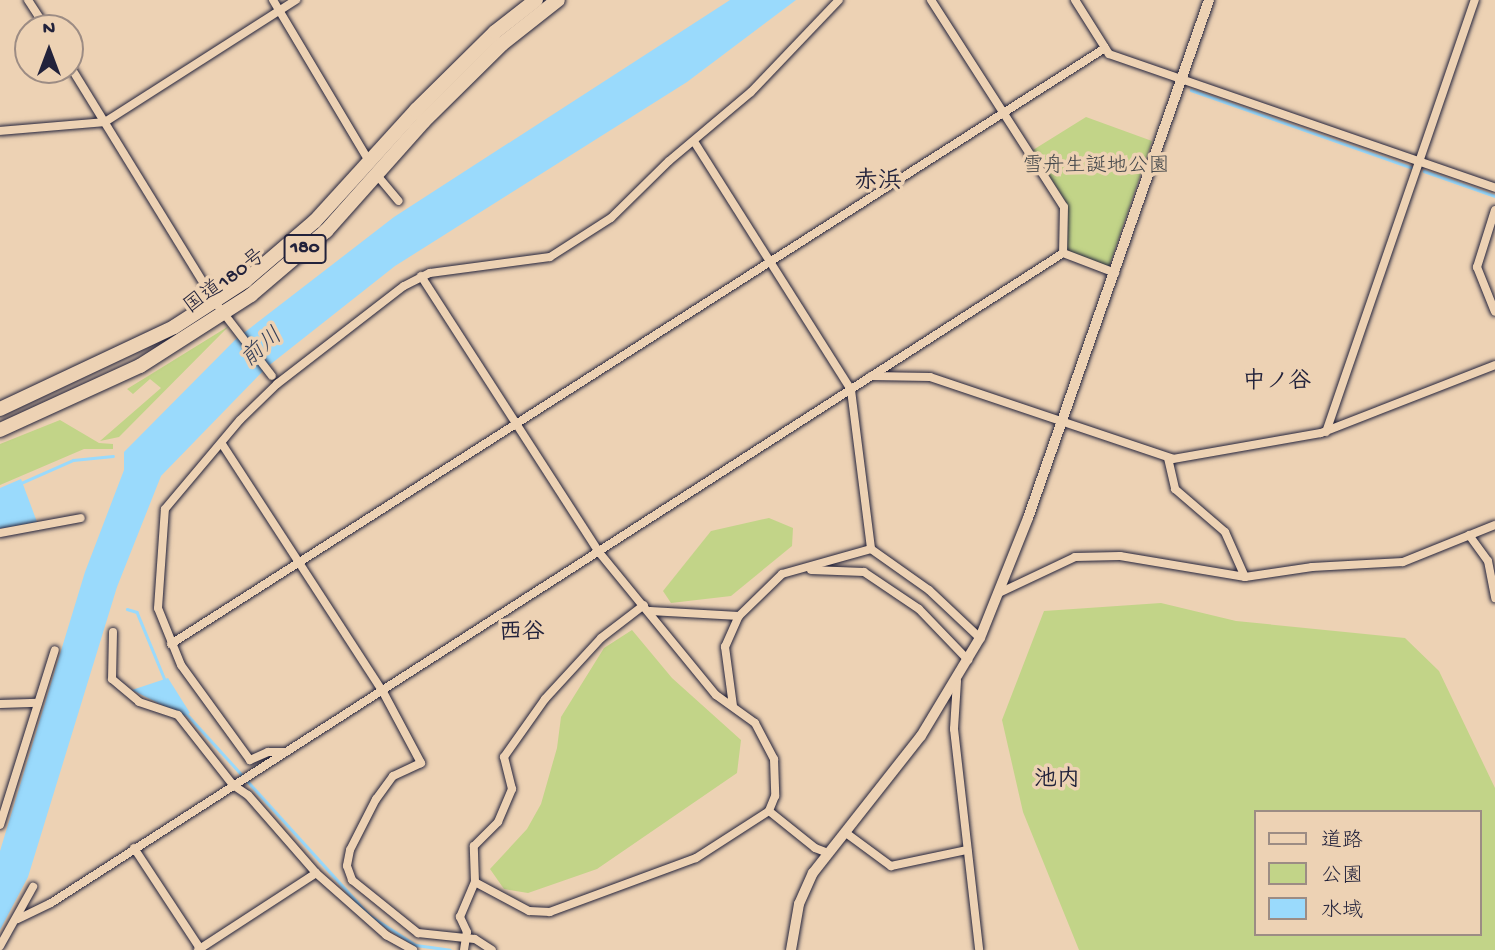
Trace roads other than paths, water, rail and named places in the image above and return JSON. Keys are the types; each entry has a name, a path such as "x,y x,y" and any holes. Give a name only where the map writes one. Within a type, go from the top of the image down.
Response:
{"highway":[{"name":"国道180号","path":"0,409 89,371 219,308 315,221 495,32 536,0"},
{"name":"国道180号","path":"0,428 140,366 326,231 423,122 502,44 558,0"}],"street":[{"path":"273,0 377,176 399,201"},
{"path":"0,131 105,122 296,0"},
{"path":"284,752 268,752 250,760 181,666 158,602 164,513 277,384 421,276 550,257 611,218 668,161 695,143 839,0"},
{"path":"931,0 1064,207 1063,254"},
{"path":"1075,0 1109,54 1495,188"},
{"path":"792,950 799,904 828,853 846,833 957,681 980,638 999,593 1115,274 1209,0"},
{"path":"1326,432 1475,0"},
{"path":"172,644 769,260 1105,48"},
{"path":"81,84 219,308 271,375"},
{"path":"695,143 851,390 871,549"},
{"path":"1495,210 1477,267 1495,312"},
{"path":"1063,254 1115,274"},
{"path":"18,919 134,848 1063,254"},
{"path":"421,276 598,551 647,608 697,674 755,723 769,745 775,775 769,811 715,849 628,880 564,910 529,911 475,882"},
{"path":"871,376 930,377 1168,458 1326,432 1495,365"},
{"path":"222,444 382,690 421,763 386,783 354,837 347,866 361,891 407,927 465,945 492,950"},
{"path":"1168,458 1175,489 1225,532 1245,577"},
{"path":"0,533 81,518"},
{"path":"999,593 1075,558 1120,556 1245,577 1312,567 1402,562 1495,525"},
{"path":"1469,535 1488,561 1495,598"},
{"path":"804,570 849,552 871,549 929,590 980,638"},
{"path":"733,706 725,647 739,617 772,581 782,574 850,568 864,572 919,609 968,660"},
{"path":"465,945 460,917 475,882 474,846 499,822 512,789 504,757 545,699 582,658 647,608 739,617"},
{"path":"113,632 112,679 139,702 178,716 316,873 386,935 413,950"},
{"path":"0,825 55,650"},
{"path":"957,681 954,729 967,850 973,871 979,950"},
{"path":"0,704 38,703"},
{"path":"769,811 815,848 828,853"},
{"path":"846,833 891,866 967,850"},
{"path":"134,848 200,950 316,873"},
{"path":"0,946 18,919 33,887"}],"water":[{"name":"前川","path":"730,0 796,0 687,82 395,266 267,367 161,476 117,587 28,877 0,930 0,851 85,572 124,470 124,452 236,339 394,217"},
{"path":"21,479 37,522 0,529 0,488"},
{"path":"168,678 190,713 184,716 132,690"}],"waterway":[{"path":"1191,90 1413,168"},
{"path":"1424,171 1495,196"},
{"path":"19,484 73,460 113,456"},
{"path":"127,609 137,612 165,680"},
{"path":"185,712 369,915 416,945 450,950"}],"district":[{"name":"赤浜","path":"878,183"},
{"name":"中ノ谷","path":"1277,383"},
{"name":"西谷","path":"522,634"},
{"name":"池内","path":"1057,781"}],"park label":[{"name":"雪舟生誕地公園","path":"1096,168"}]}
